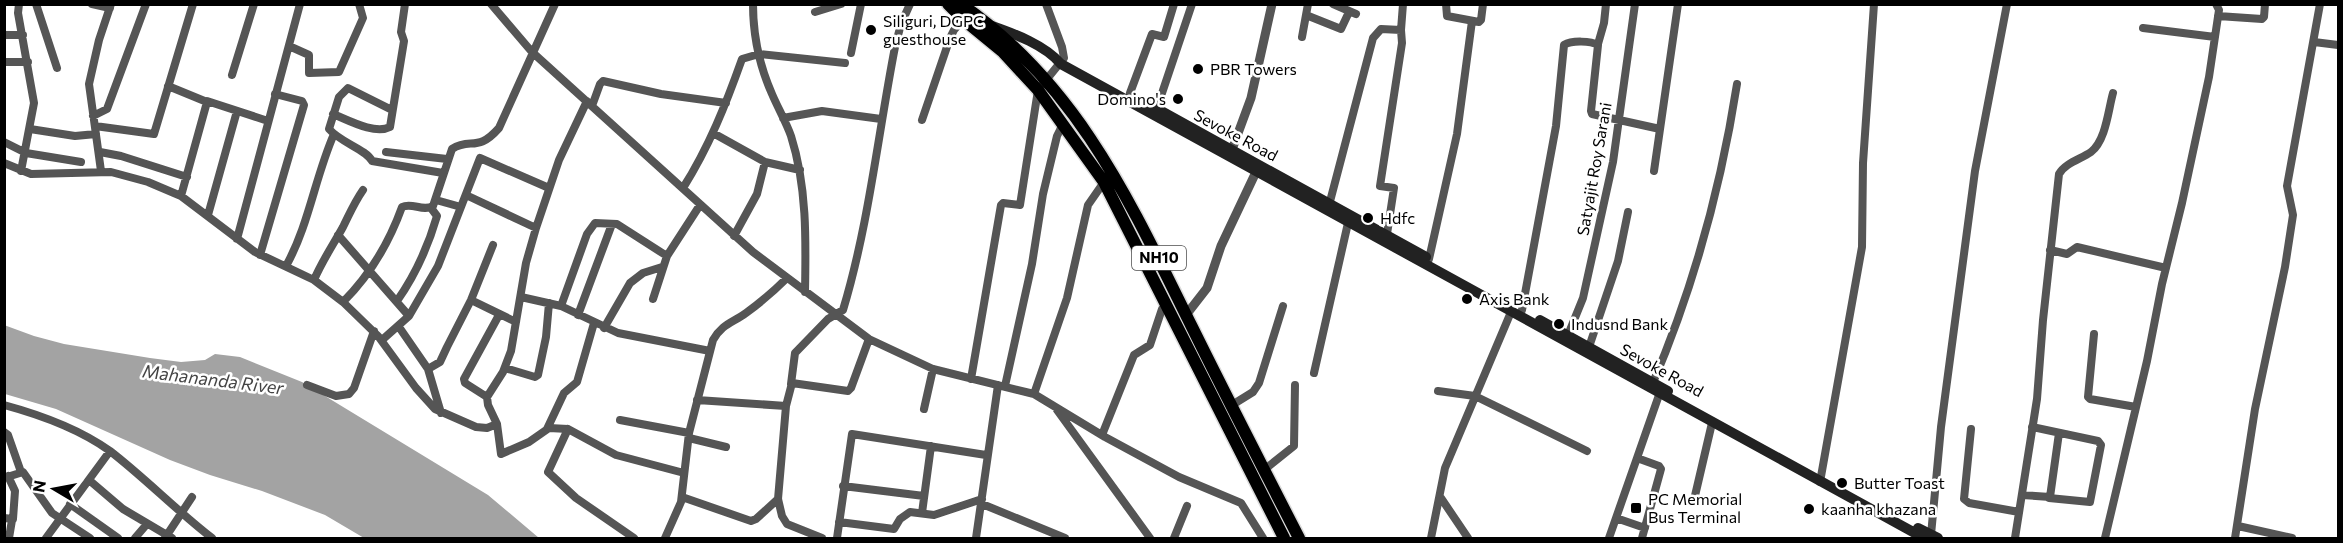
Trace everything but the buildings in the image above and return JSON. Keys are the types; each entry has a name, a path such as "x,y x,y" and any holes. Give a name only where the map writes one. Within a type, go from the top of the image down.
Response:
{"highway":[{"path":"948,4 965,12 1002,51 1042,85 1063,124 1104,183 1284,538"},
{"name":"NH10","path":"965,12 986,24 1017,51 1042,85 1086,132 1113,172 1147,234 1299,538"}],"main road":[{"name":"Sevoke Road","path":"986,24 1018,36 1329,207 1348,223 1480,291 1712,423 1820,478"},
{"name":"Sevoke Road","path":"1060,60 1130,93 1231,154 1256,172 1386,234 1480,291"},
{"name":"Sevoke Road","path":"1516,311 1568,335 1654,389 1931,538"}],"street":[{"path":"19,4 34,103 21,171"},
{"path":"36,4 57,69"},
{"path":"92,4 111,6 99,40 89,84 101,171"},
{"path":"93,116 106,108 146,4"},
{"path":"30,129 75,136 96,130 154,134 193,4"},
{"path":"232,75 254,4"},
{"path":"237,239 300,4"},
{"path":"289,46 309,56 309,73 339,72 363,18 359,4"},
{"path":"333,114 363,126 386,130 390,128 404,41 401,32 405,4"},
{"path":"491,4 532,52 734,236 869,339 933,369 1034,394 1102,435 1179,477 1241,504 1263,538"},
{"path":"397,301 419,266 428,245 437,216 434,204 447,159 454,147 481,143 499,128 555,4"},
{"path":"753,4 753,18 763,72 783,118 800,170 805,225 805,292"},
{"path":"815,12 841,4"},
{"path":"851,53 861,4"},
{"path":"822,538 788,524 782,516 778,498 786,405 795,353 835,314 843,310 853,279 898,35 910,4"},
{"path":"972,379 1000,205 1003,203 1018,206 1020,203 1042,85 1060,60 1062,46 1046,4"},
{"path":"1130,93 1152,34 1164,37 1174,4"},
{"path":"1157,108 1192,4"},
{"path":"1231,154 1251,98 1272,4"},
{"path":"1299,4 1308,4 1302,37"},
{"path":"1306,15 1341,29 1352,13 1333,4"},
{"path":"1386,234 1394,188 1380,186 1402,43 1403,4"},
{"path":"1446,4 1447,16 1472,21 1481,20 1483,4"},
{"path":"1606,4 1598,44 1591,113 1660,129"},
{"name":"Satyajit Roy Sarani","path":"1568,335 1579,310 1587,280 1613,162 1635,4"},
{"path":"1654,171 1678,4"},
{"path":"1820,478 1862,247 1863,163 1874,4"},
{"path":"1931,538 1942,415 1975,171 2007,4"},
{"path":"2104,538 2136,407 2209,77 2219,10 2216,4"},
{"path":"2218,16 2262,19 2265,4"},
{"path":"2235,538 2255,409 2285,267 2293,215 2287,186 2320,4"},
{"path":"922,120 950,38 965,12"},
{"path":"1429,259 1457,134 1472,21"},
{"path":"2143,28 2215,37"},
{"path":"1329,207 1373,38 1381,29 1401,30"},
{"path":"4,35 22,35"},
{"path":"1431,538 1441,498 1445,468 1475,396 1516,311 1556,126 1563,48 1569,42 1598,44"},
{"path":"2314,42 2338,45"},
{"path":"683,188 698,165 713,133 742,59 759,54 845,63"},
{"path":"4,62 28,62"},
{"path":"594,323 576,382 564,393 547,429 529,442 502,454 497,424 488,405 488,397 505,368 511,351 526,263 559,160 603,81 661,94 726,103"},
{"path":"1609,538 1637,458 1654,389 1712,208 1728,145 1737,84"},
{"path":"168,86 268,121"},
{"path":"392,110 348,88 339,97 329,129 350,146 368,154 372,161 443,173"},
{"path":"2015,538 2037,399 2050,250 2060,171 2093,150 2101,140 2113,93"},
{"path":"260,255 304,105 302,101 275,94"},
{"path":"181,196 207,101"},
{"path":"208,215 237,111"},
{"path":"783,118 822,111 881,119"},
{"path":"976,538 986,455 1001,385 1032,264 1043,194 1057,136 1063,124"},
{"path":"713,133 765,162 800,170"},
{"path":"286,266 300,238 319,172 334,134"},
{"path":"4,142 26,153 81,162"},
{"path":"382,340 409,316 442,258 480,158 481,143"},
{"path":"99,152 131,159 187,177"},
{"path":"386,152 447,159"},
{"path":"480,158 549,188"},
{"path":"734,236 757,194 765,162"},
{"path":"4,163 31,174 54,175 101,171 148,182 181,196 260,255 314,280 343,302 382,340 435,409 476,427 487,428 497,424"},
{"path":"1186,315 1207,288 1221,246 1256,172"},
{"path":"1034,394 1067,298 1088,205 1104,183"},
{"path":"314,280 324,256 363,190"},
{"path":"466,195 536,228"},
{"path":"343,302 370,270 392,234 402,207 434,204 461,207"},
{"path":"653,299 667,256 700,205"},
{"path":"1589,347 1618,261 1628,212"},
{"path":"561,306 590,229 598,222 617,224 667,256"},
{"path":"1314,372 1348,223"},
{"path":"578,315 612,224"},
{"path":"338,235 409,316"},
{"path":"428,369 440,362 471,300 493,245"},
{"path":"2050,250 2067,254 2077,247 2166,268"},
{"path":"604,328 630,283 636,277 662,267"},
{"path":"665,538 682,497 689,435 713,340 720,328 767,298 787,278"},
{"path":"521,297 561,306 604,328 635,337 710,351"},
{"path":"471,300 516,322"},
{"path":"505,368 535,377 538,375 546,337 549,303"},
{"path":"1102,435 1134,356 1150,345 1162,309 1167,304"},
{"path":"1232,405 1253,392 1259,383 1283,306"},
{"path":"488,397 465,383 464,379 499,315"},
{"path":"399,327 428,369 441,413"},
{"path":"307,385 336,396 349,394 354,388 374,331"},
{"path":"2094,334 2088,397 2136,407"},
{"path":"791,384 848,391 869,339"},
{"path":"924,409 933,369"},
{"path":"1264,470 1292,449 1295,443 1295,385"},
{"path":"1438,390 1475,396 1587,451"},
{"path":"697,400 786,405"},
{"path":"4,405 39,415 81,434 110,452 212,538"},
{"path":"1055,407 1150,538"},
{"path":"620,420 689,435 726,447"},
{"path":"1694,500 1712,423"},
{"path":"2022,495 2090,502 2101,448 2098,441 2032,427"},
{"path":"547,429 568,429 616,455 684,473"},
{"path":"568,429 548,472 576,498 634,538"},
{"path":"1971,429 1964,499 1969,503 2019,512"},
{"path":"4,432 8,435 21,472 52,513 90,538"},
{"path":"2049,498 2059,433"},
{"path":"837,538 852,434 986,455"},
{"path":"922,513 931,446"},
{"path":"46,538 110,452"},
{"path":"1637,458 1659,466 1661,469 1642,538"},
{"path":"9,538 8,519 15,491 6,477 21,472"},
{"path":"89,480 123,509 168,538 192,497"},
{"path":"843,486 924,496"},
{"path":"682,497 751,520 756,519 778,498"},
{"path":"1441,498 1468,538"},
{"path":"839,522 894,529 900,519 909,512 934,515 982,501 1065,538"},
{"path":"70,504 118,538"},
{"path":"1174,538 1186,506"},
{"path":"1616,518 1645,528"},
{"path":"135,538 147,524"},
{"path":"2238,526 2292,538"}],"water":[{"name":"Mahananda River","path":"4,325 64,344 150,358 181,362 205,360 215,354 240,357 302,382 488,495 539,538 364,538 325,515 170,460 56,409 5,394"}],"place":[{"name":"Siliguri, DGPC guesthouse","path":"871,30"},
{"name":"PBR Towers","path":"1198,69"},
{"name":"Domino's","path":"1178,99"},
{"name":"Hdfc","path":"1368,218"},
{"name":"Axis Bank","path":"1467,299"},
{"name":"Indusnd Bank","path":"1559,324"},
{"name":"Butter Toast","path":"1842,483"},
{"name":"PC Memorial Bus Terminal","path":"1636,508"},
{"name":"kaanha khazana","path":"1809,509"}]}
